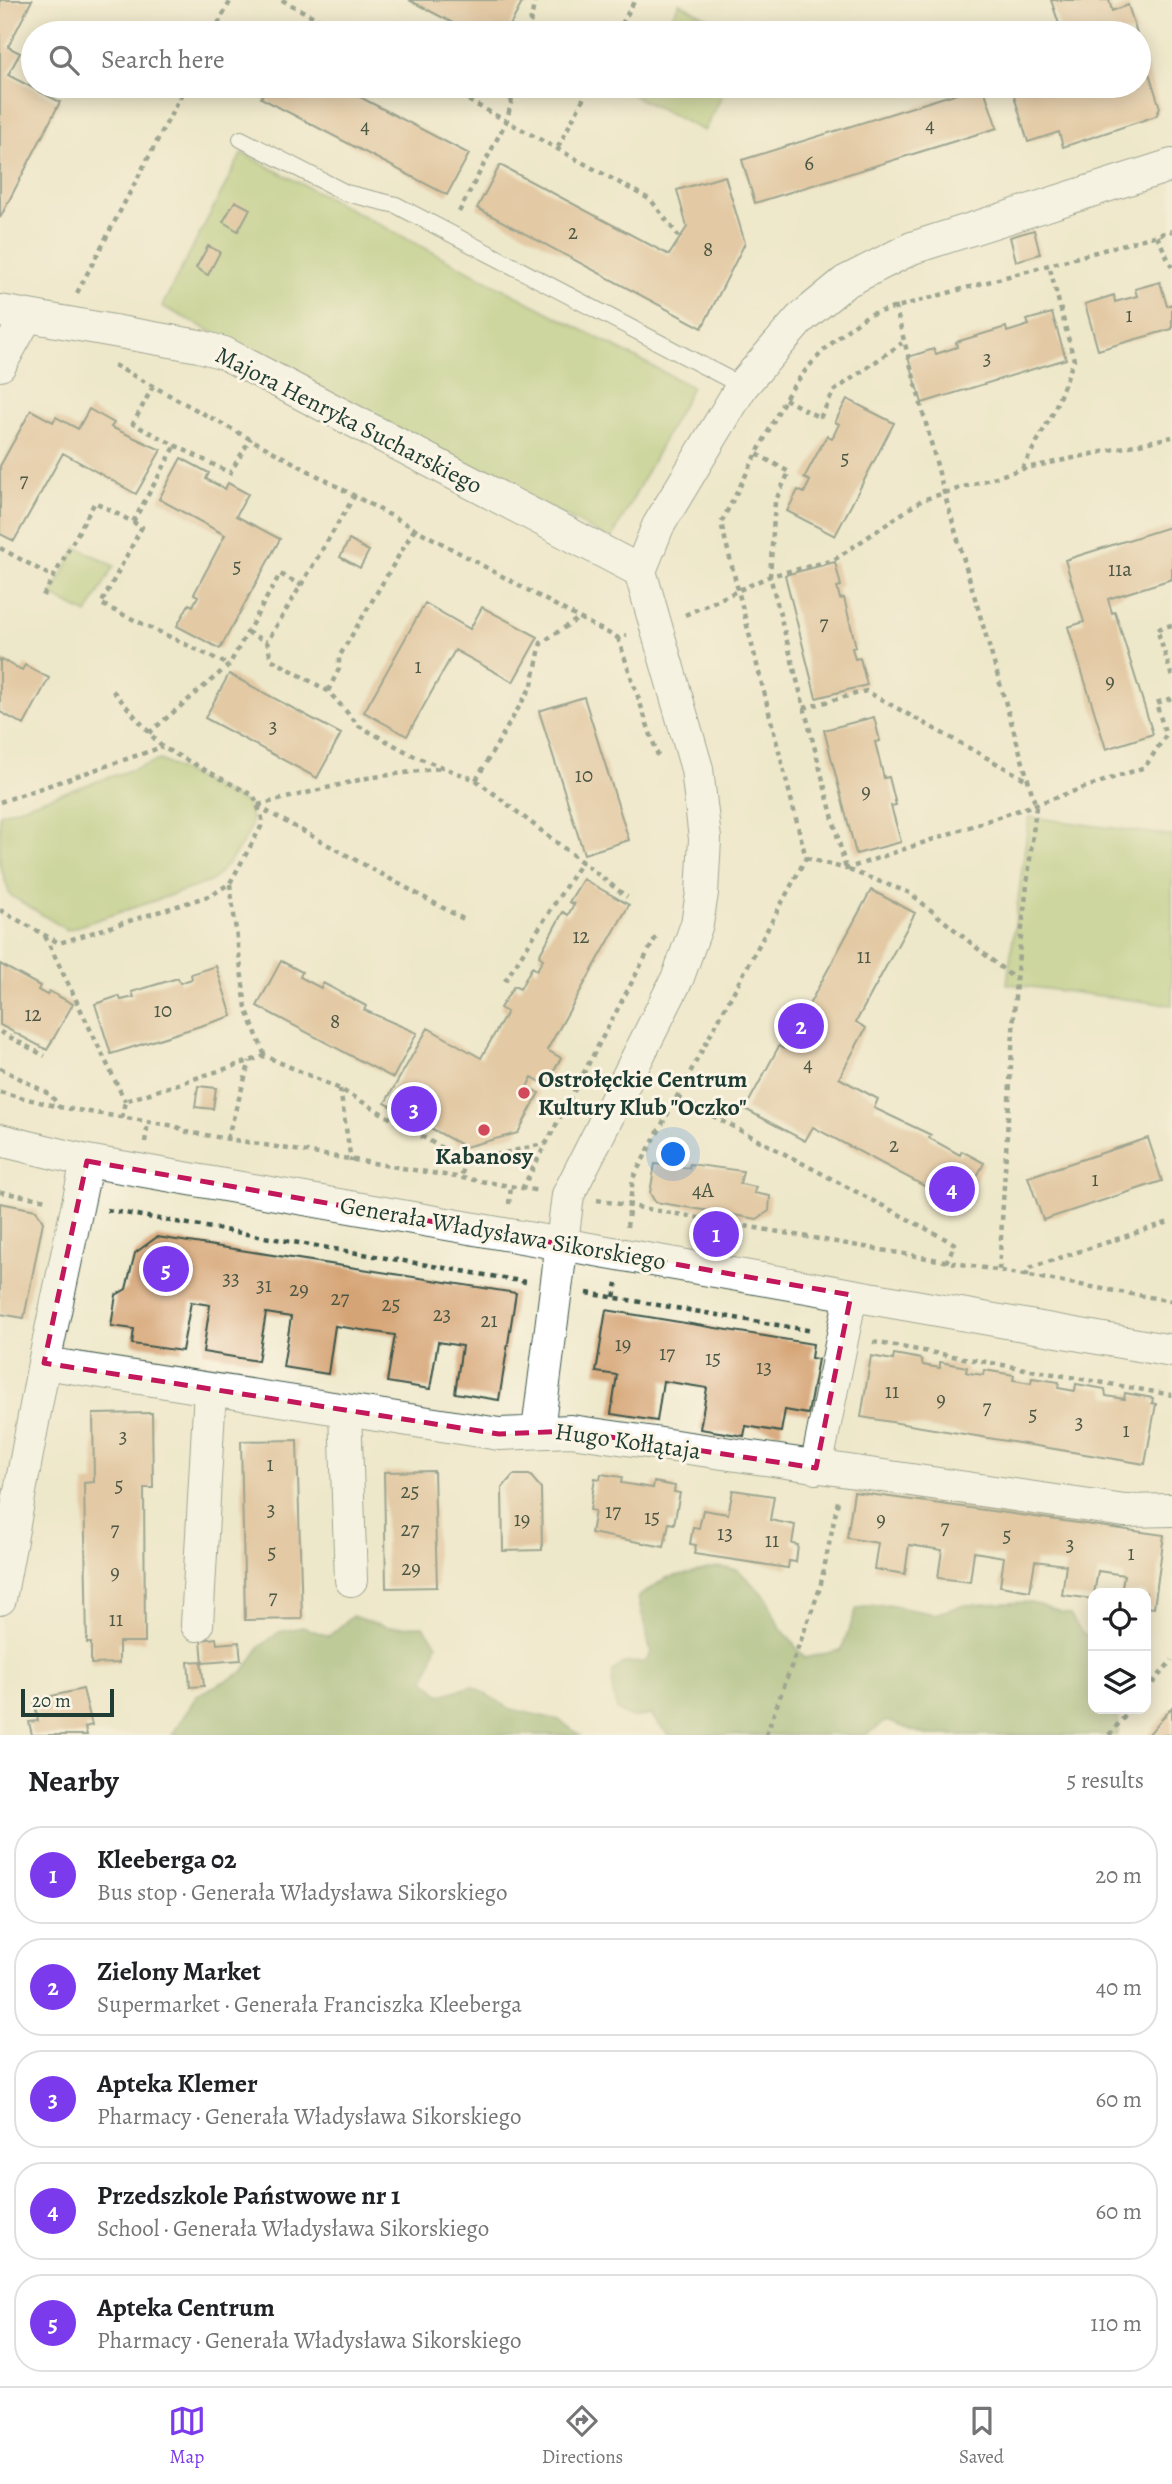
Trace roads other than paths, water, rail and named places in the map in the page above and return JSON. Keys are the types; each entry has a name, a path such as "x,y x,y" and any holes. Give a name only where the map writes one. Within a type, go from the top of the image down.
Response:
{"street":[{"path":"538,1430 568,1195 678,977 697,924 702,893 705,839 697,769 640,571 657,526 742,386 766,356 819,302 845,282 912,248 1172,164"},
{"path":"0,365 13,314"},
{"name":"Majora Henryka Sucharskiego","path":"13,314 199,346 224,353 640,571"},
{"name":"Generała Władysława Sikorskiego","path":"0,1140 87,1161 1172,1351"},
{"path":"0,1599 44,1363 87,1161"},
{"path":"830,1470 850,1295"},
{"name":"Hugo Kołłątaja","path":"44,1363 499,1434 538,1430 570,1431 1125,1511 1172,1510"},
{"path":"197,1625 210,1390"},
{"path":"345,1412 351,1580"}],"lane":[{"path":"240,139 346,193 396,205 449,231 742,386"}],"place":[{"name":"Zielony Market","path":"801,1026"},
{"name":"Ostrołęckie Centrum Kultury Klub \"Oczko\"","path":"524,1093"},
{"name":"Apteka Klemer","path":"414,1109"},
{"name":"Kabanosy","path":"484,1130"},
{"name":"Przedszkole Państwowe nr 1","path":"952,1189"},
{"name":"Kleeberga 02","path":"716,1234"},
{"name":"Apteka Centrum","path":"166,1269"}]}
